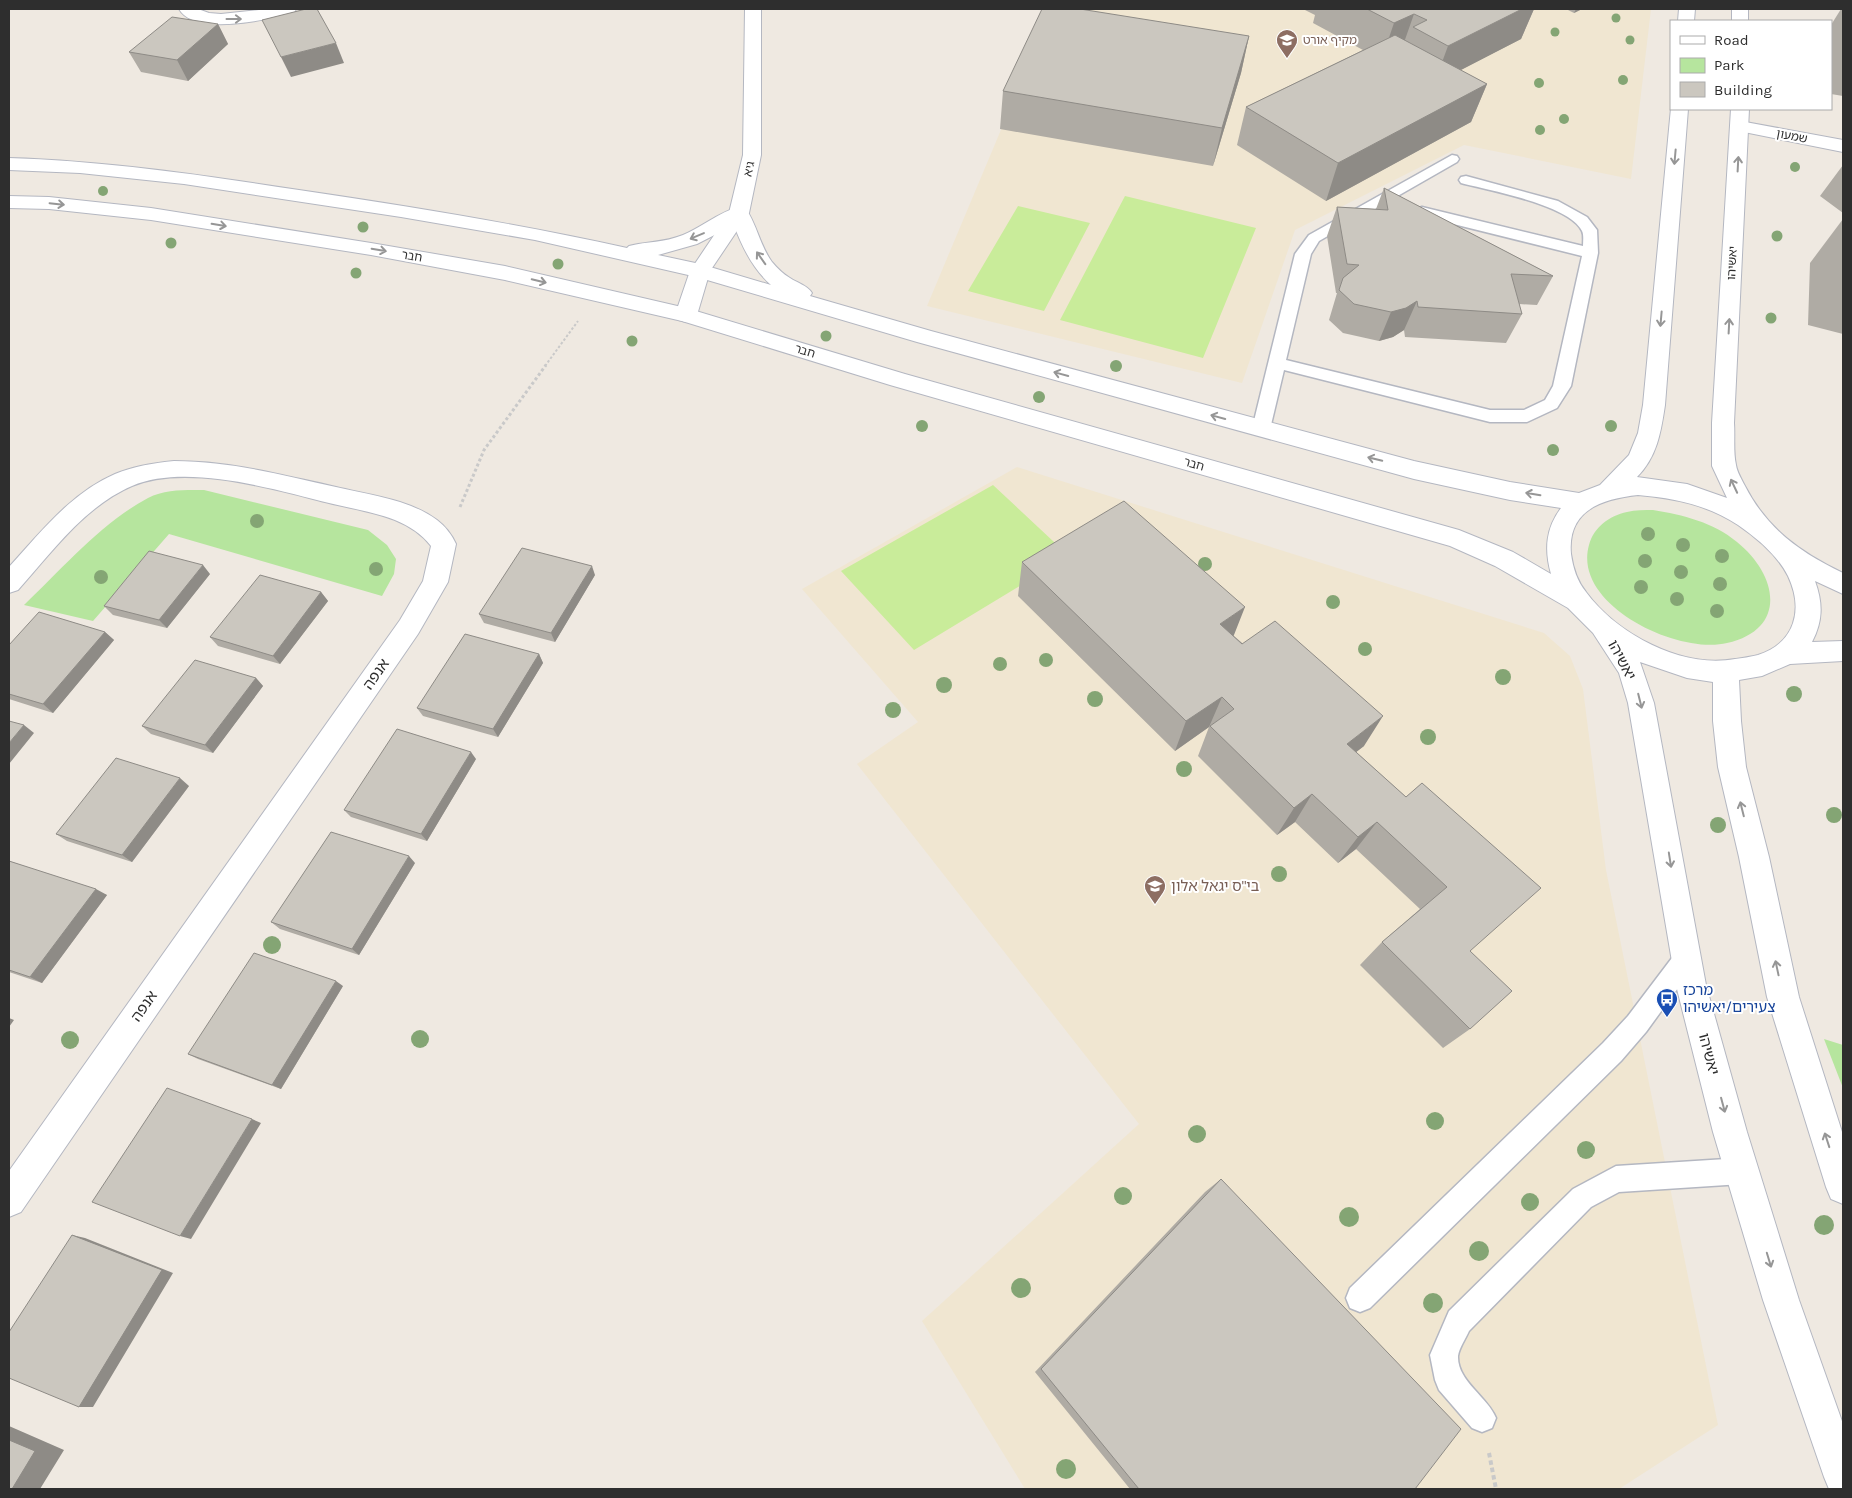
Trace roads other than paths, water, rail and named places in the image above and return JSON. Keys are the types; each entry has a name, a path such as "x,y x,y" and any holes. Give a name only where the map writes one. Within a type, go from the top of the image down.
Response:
{"street":[{"path":"187,9 214,19 241,19 268,15 288,9"},
{"name":"גיא","path":"686,315 700,271 739,213 752,155 753,9"},
{"path":"1679,110 1654,405 1645,452 1633,470 1610,489 1582,502 1564,520 1557,544 1561,571 1576,600 1603,627 1630,645 1662,660 1694,669 1726,672 1751,669 1772,663 1789,653 1801,640 1808,625 1810,609 1807,592 1800,574 1789,557 1767,534"},
{"name":"שמעון","path":"1740,117 1843,146"},
{"name":"יאשיהו","path":"1740,117 1723,423 1724,466 1738,497 1767,534"},
{"path":"10,164 80,167 184,178 401,211 535,234 700,271 1261,430 1510,491 1582,502"},
{"name":"חבר","path":"9,202 49,203 150,214 370,249 505,273 686,315 917,385 1277,488 1401,521 1459,540 1504,559 1576,600"},
{"path":"595,248 642,251 675,246 707,232 739,213 747,235 759,256 777,279 827,308"},
{"name":"אנפה","path":"9,584 61,527 95,497 124,480 159,471 210,470 258,477 394,510 427,525 444,544 435,582 409,627 9,1200"},
{"path":"1610,489 1645,486 1668,488 1700,496 1732,510 1767,534 1802,564 1843,584"},
{"name":"יאשיהו","path":"1603,627 1631,670 1641,703 1691,985 1742,1170 1781,1300 1843,1477"},
{"path":"1789,653 1843,651"},
{"path":"1726,672 1727,720 1732,767 1754,857 1784,997 1827,1140 1843,1186"}],"lane":[{"path":"1261,430 1303,254 1314,238 1452,159"},
{"path":"1277,363 1490,416 1527,416 1551,404 1562,386 1590,253 1590,231 1583,220 1572,212 1547,201 1466,180"},
{"path":"1422,212 1590,253"},
{"path":"1360,1298 1612,1052 1637,1024 1686,958"},
{"path":"1482,1418 1449,1380 1444,1355 1459,1321 1582,1198 1616,1179 1742,1170"}],"place":[{"name":"מקיף אורט","path":"1287,59"},
{"name":"בי\"ס יגאל אלון","path":"1155,905"},
{"name":"מרכז צעירים/יאשיהו","path":"1667,1018"}]}
